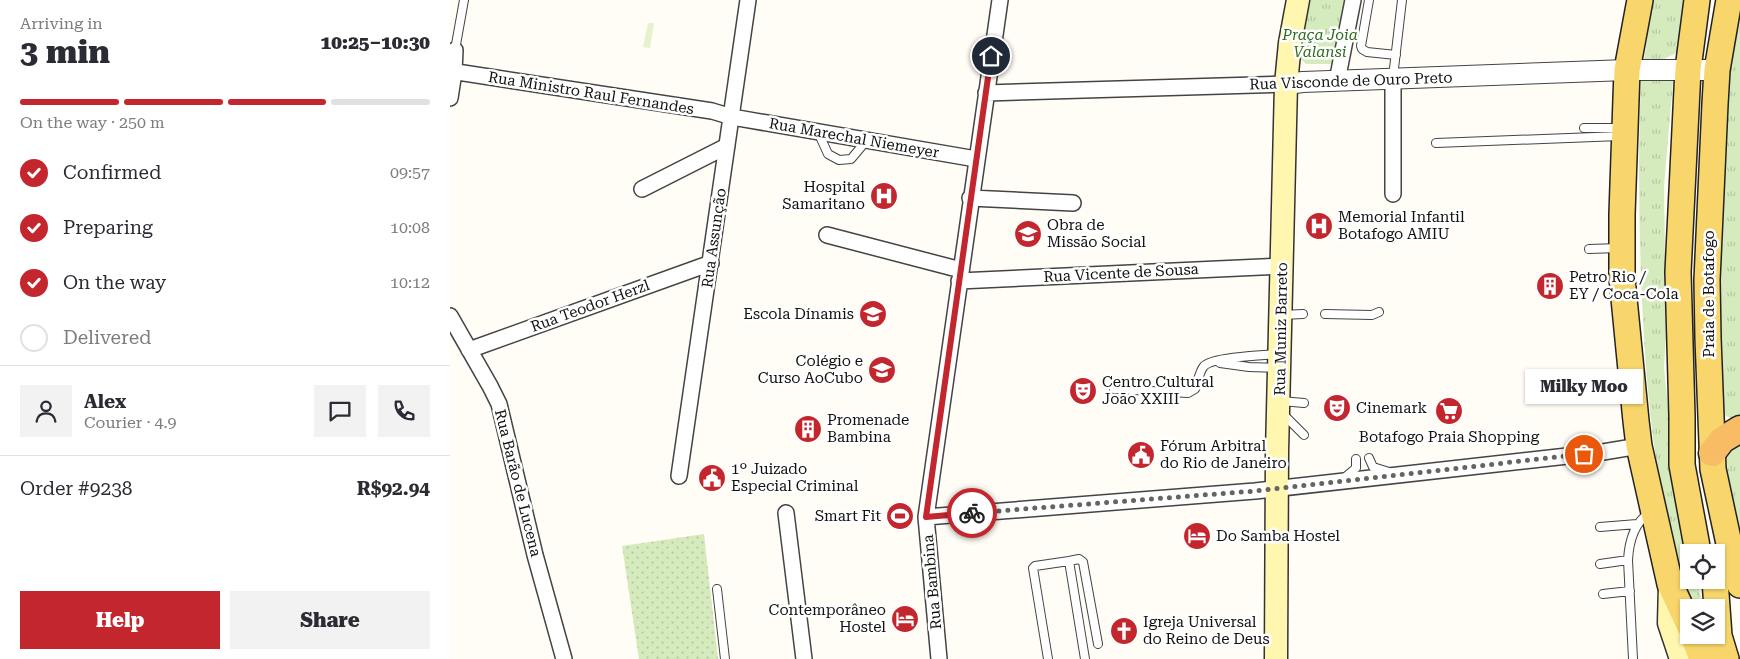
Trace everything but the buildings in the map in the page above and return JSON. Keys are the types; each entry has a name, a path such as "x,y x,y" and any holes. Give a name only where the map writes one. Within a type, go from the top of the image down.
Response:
{"highway":[{"path":"1713,461 1722,440 1740,429"}],"main road":[{"name":"Rua Muniz Barreto","path":"1276,659 1277,487 1281,361 1292,314 1282,266 1286,84 1290,43 1298,0"},
{"path":"1640,0 1627,70 1622,278 1646,516 1670,584 1680,606"},
{"name":"Praia de Botafogo","path":"1696,544 1681,456 1682,416 1678,272 1688,69 1697,0"},
{"name":"Praia de Botafogo","path":"1729,0 1717,70 1707,280 1713,461 1731,553 1740,586"},
{"path":"1713,461 1710,497 1713,544"},
{"path":"1670,584 1669,623 1681,659"},
{"path":"1696,644 1702,659"}],"street":[{"name":"Rua Assunção","path":"679,476 748,0"},
{"name":"Rua Bambina","path":"939,659 926,517 970,198 1000,0"},
{"path":"1337,82 1353,0"},
{"path":"450,98 455,50"},
{"name":"Rua Visconde de Ouro Preto","path":"986,93 1286,84 1627,70 1717,70"},
{"name":"Rua Ministro Raul Fernandes","path":"452,71 712,111 732,117"},
{"path":"1393,79 1393,194"},
{"name":"Rua Marechal Niemeyer","path":"732,117 976,159"},
{"path":"642,189 727,146"},
{"path":"970,198 1073,203"},
{"name":"Rua Vicente de Sousa","path":"827,235 960,276 1282,266"},
{"name":"Rua Teodor Herzl","path":"469,350 711,263"},
{"name":"Rua Barão de Lucena","path":"450,316 499,404 564,659"},
{"path":"926,517 1255,491 1277,487 1338,482 1603,452 1639,446"},
{"path":"786,513 804,659"}],"lane":[{"path":"455,50 464,0"},
{"path":"1369,0 1362,49 1367,52 1396,55"},
{"path":"1393,79 1402,0"},
{"path":"1584,128 1625,132"},
{"path":"818,132 828,154 839,160 851,159 867,140"},
{"path":"1436,143 1625,132"},
{"path":"1589,248 1622,248"},
{"path":"1325,314 1372,315 1379,312"},
{"path":"1114,389 1188,393 1195,389 1202,370 1205,365 1211,362 1248,356 1281,361"},
{"path":"1211,362 1249,367 1281,361"},
{"path":"1279,405 1304,403"},
{"path":"1279,405 1304,435"},
{"path":"1369,458 1373,467 1403,475"},
{"path":"1338,482 1353,471 1357,464 1356,460"},
{"path":"1600,527 1646,516"},
{"path":"1633,659 1629,548 1646,516"},
{"path":"1048,659 1033,568 1035,566 1079,559 1083,562 1098,644"},
{"path":"1600,564 1628,560"},
{"path":"1070,561 1085,659"},
{"path":"717,589 725,659"},
{"path":"1603,594 1630,591"}],"green space":[{"name":"Praça Joia Valansi","path":"1309,0 1347,0 1334,63 1306,64 1299,57"},
{"path":"1652,0 1691,0 1682,50 1664,59 1644,61"},
{"path":"1740,0 1740,418 1730,418 1726,416 1722,408 1716,294 1724,79"},
{"path":"648,23 654,23 650,48 643,47"},
{"path":"1642,80 1672,80 1673,82 1664,186 1666,334 1664,368 1672,446 1688,544 1680,544 1680,579 1658,473 1648,389 1642,306 1640,229 1639,131"},
{"path":"1740,437 1740,546 1725,452"},
{"path":"704,534 718,659 639,659 622,546"},
{"path":"1682,589 1699,589 1701,599 1685,599"}],"way so far":[{"path":"972,513 1255,491 1277,487 1338,482 1584,454"}],"place":[{"name":"Hospital Samaritano","path":"884,196"},
{"name":"Memorial Infantil Botafogo AMIU","path":"1319,226"},
{"name":"Obra de Missão Social","path":"1028,234"},
{"name":"Petro Rio / EY / Coca-Cola","path":"1550,286"},
{"name":"Escola Dínamis","path":"873,314"},
{"name":"Colégio e Curso AoCubo","path":"882,370"},
{"name":"Centro Cultural João XXIII","path":"1083,391"},
{"name":"Cinemark","path":"1337,408"},
{"name":"Botafogo Praia Shopping","path":"1449,411"},
{"name":"Promenade Bambina","path":"808,429"},
{"name":"Milky Moo","path":"1584,454"},
{"name":"Fórum Arbitral do Rio de Janeiro","path":"1141,455"},
{"name":"1º Juizado Especial Criminal","path":"712,478"},
{"name":"Smart Fit","path":"900,516"},
{"name":"Do Samba Hostel","path":"1197,536"},
{"name":"Contemporâneo Hostel","path":"905,619"},
{"name":"Igreja Universal do Reino de Deus","path":"1124,631"}],"route":[{"path":"972,513 926,517 991,56"}]}
